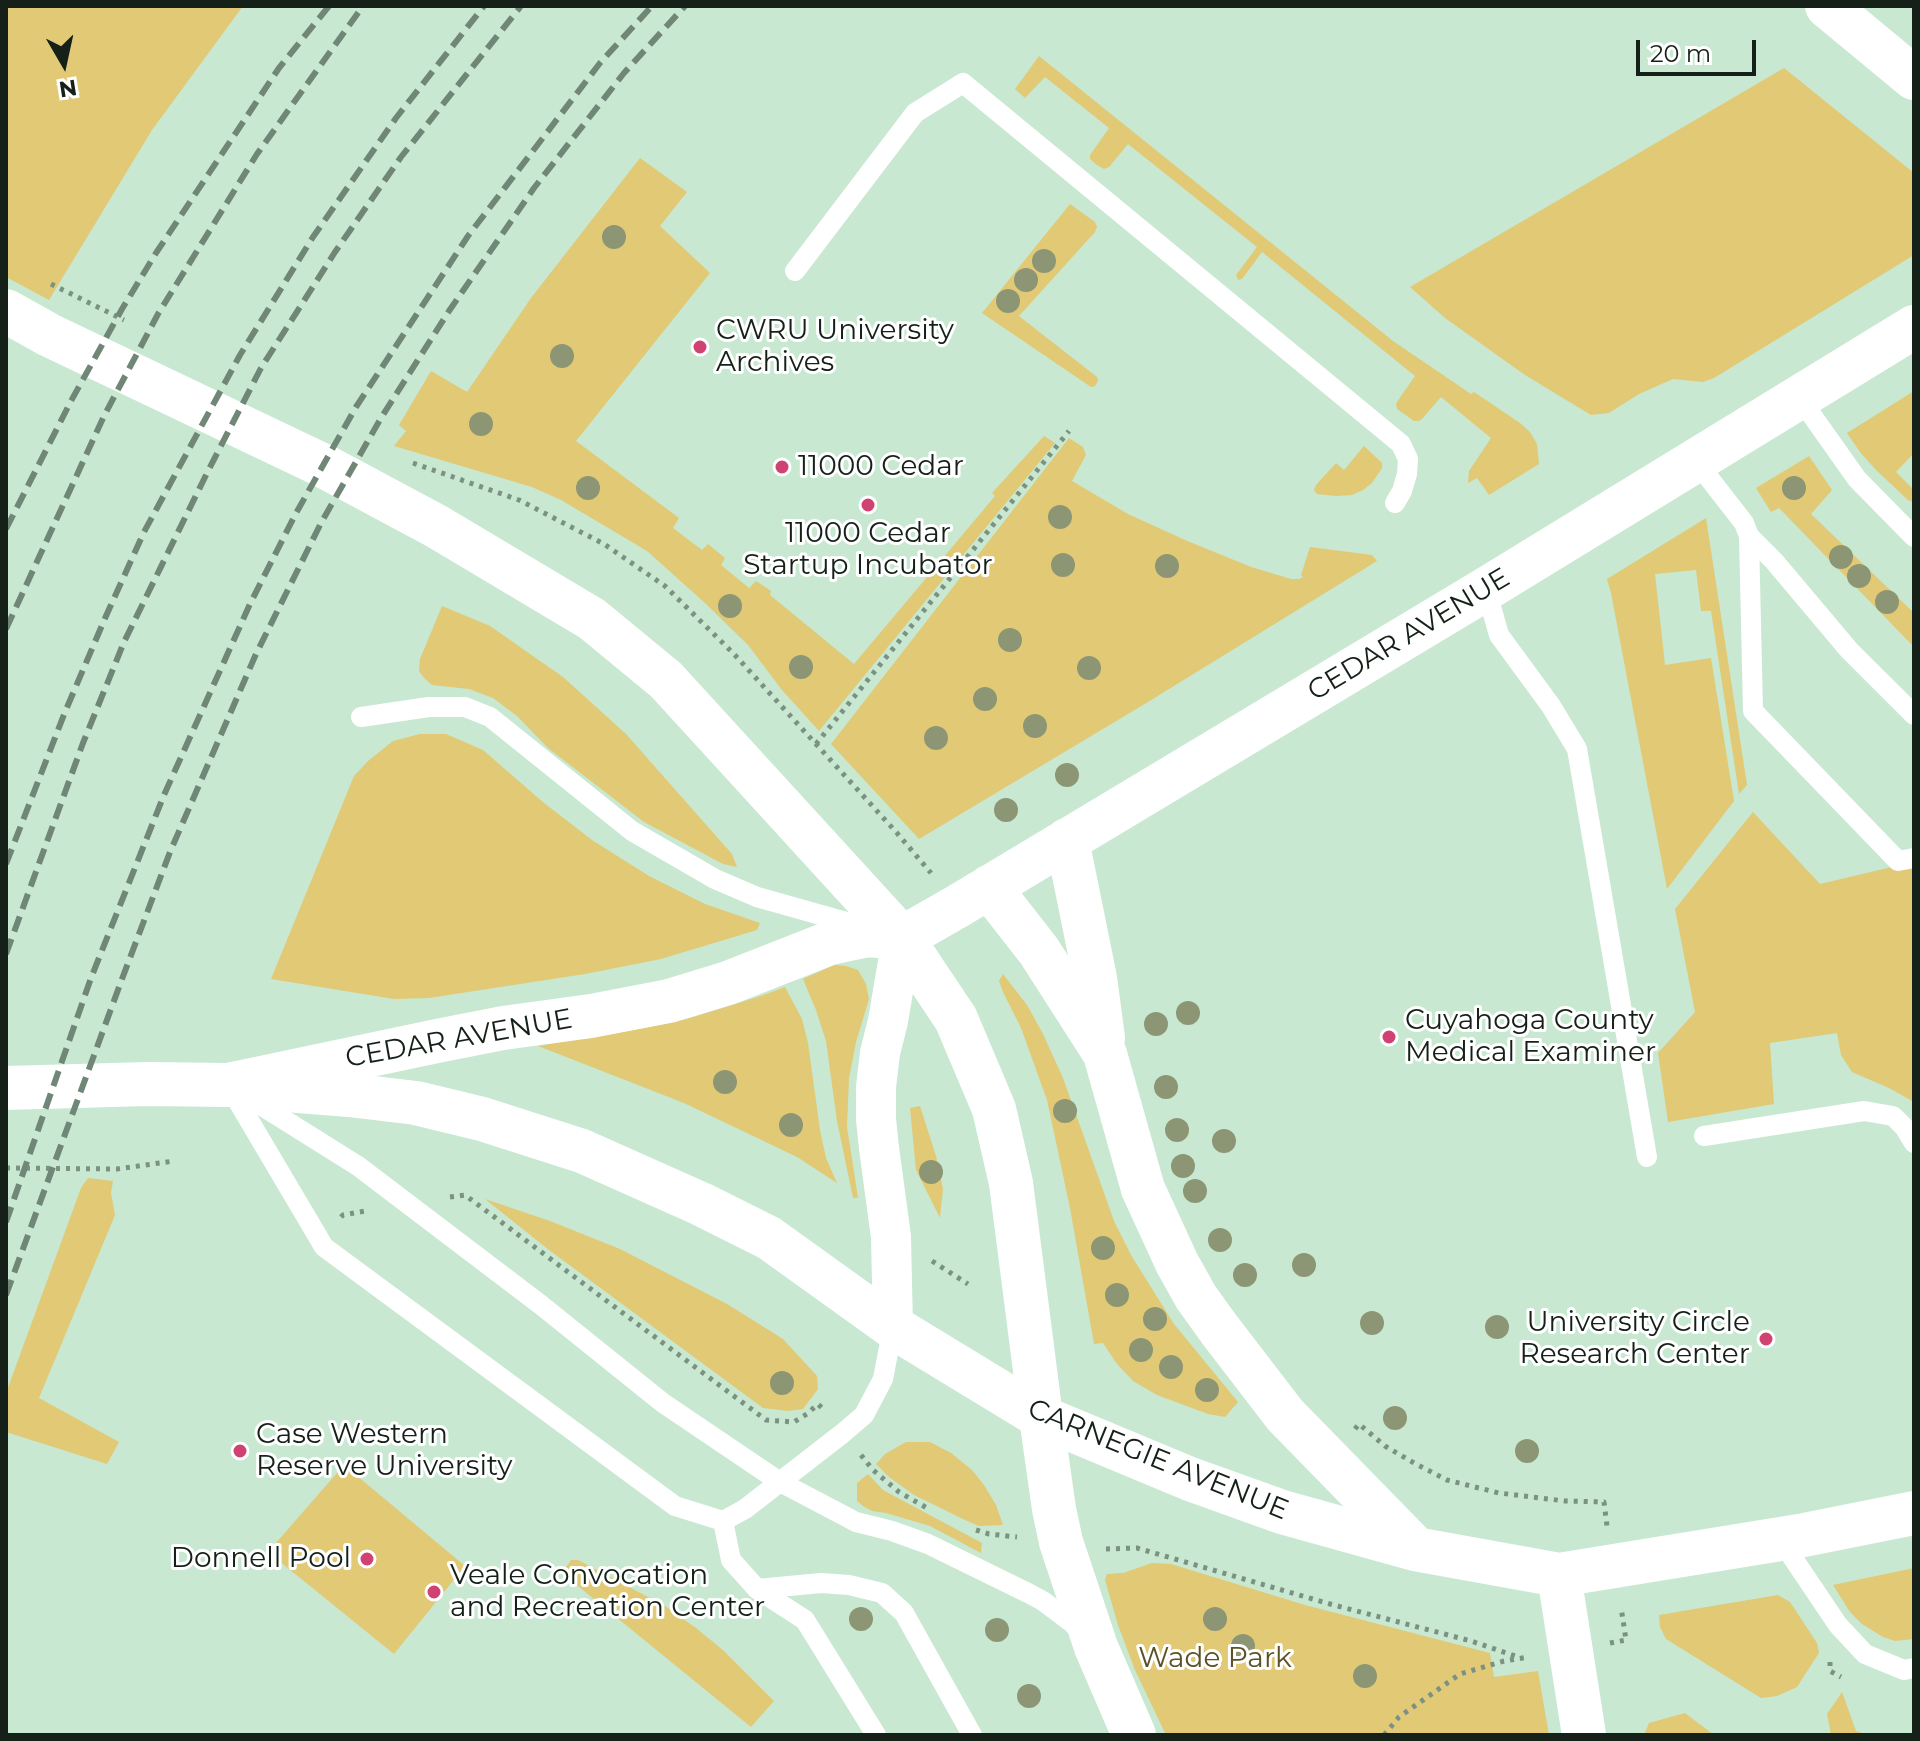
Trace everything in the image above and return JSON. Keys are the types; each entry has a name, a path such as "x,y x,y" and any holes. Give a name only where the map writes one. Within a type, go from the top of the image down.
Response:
{"main road":[{"path":"1827,6 1914,78"},
{"path":"6,311 49,335 322,465 436,526 592,619 666,680 902,938 956,1019 994,1109 1011,1183 1041,1417 1061,1542 1096,1647 1134,1735"},
{"name":"CEDAR AVENUE","path":"6,1088 228,1085 503,1028 669,1001 728,983 830,943 868,935 902,938 1486,589 1914,327"},
{"path":"1067,840 1095,978 1105,1054 1143,1189 1177,1263 1219,1329 1293,1424 1415,1549"},
{"path":"989,887 1039,951 1105,1054"},
{"name":"CARNEGIE AVENUE","path":"228,1085 416,1103 482,1119 582,1151 769,1238 893,1327 1041,1417 1190,1479 1282,1512 1415,1549 1559,1575 1780,1539 1914,1513"},
{"path":"1559,1575 1584,1735"}],"street":[{"path":"893,1327 891,1237 876,1119 876,1087 902,938"}],"lane":[{"path":"795,271 915,113 963,83 1401,444 1408,459 1407,474 1395,503"},
{"path":"1799,397 1857,479 1914,535"},
{"path":"1695,460 1744,523 1749,536 1753,711 1898,861 1914,858"},
{"path":"1749,536 1849,650 1914,715"},
{"path":"1486,589 1499,635 1551,706 1577,749 1647,1157"},
{"path":"361,717 429,707 465,707 490,717 632,831 715,879 757,897 902,938"},
{"path":"228,1085 358,1166 541,1305 663,1403 780,1482 856,1522 928,1544 1028,1593 1071,1622 1096,1647"},
{"path":"228,1085 324,1247 675,1506 723,1521 745,1509 843,1433 864,1415 883,1379 893,1327"},
{"path":"1704,1136 1864,1111 1893,1116 1914,1143"},
{"path":"723,1521 731,1560 757,1589 805,1620 876,1735"},
{"path":"1780,1539 1838,1625 1865,1654 1904,1670 1914,1668"},
{"path":"757,1589 821,1583 849,1585 882,1593 904,1613 972,1735"}],"path":[{"path":"816,744 1069,431"},
{"path":"897,833 913,852"},
{"path":"6,1168 117,1169 174,1161"},
{"path":"465,1195 766,1420 794,1422 818,1404"},
{"path":"931,1261 968,1284"},
{"path":"1348,1438 1359,1424 1395,1452 1447,1480 1532,1498 1604,1502 1606,1516"},
{"path":"873,1470 899,1492 939,1516"},
{"path":"970,1529 1005,1535"},
{"path":"1113,1550 1137,1548 1522,1658"},
{"path":"1610,1643 1626,1640 1623,1622"},
{"path":"1384,1735 1399,1717 1460,1674 1504,1661 1532,1657"}],"green space":[{"path":"6,6 243,6 152,130 49,300 6,277"},
{"path":"1039,56 1393,341 1520,423 1537,444 1539,464 1489,495 1477,478 1468,483 1469,471 1491,438 1441,397 1419,421 1397,409 1396,404 1415,376 1262,252 1238,280 1236,275 1257,247 1128,144 1109,167 1104,169 1097,165 1090,155 1109,128 1045,77 1025,98 1015,89"},
{"path":"1784,68 1914,173 1914,255 1714,378 1703,382 1673,379 1639,394 1609,413 1591,415 1525,375 1445,318 1410,287"},
{"path":"640,158 687,192 660,226 710,273 576,441 679,518 673,528 702,550 708,544 725,558 721,565 749,588 756,581 771,591 770,595 854,664 995,496 992,493 1044,436 1055,443 819,731 782,690 748,645 647,551 561,500 532,487 394,446 406,431 399,425 431,371 467,392 531,298"},
{"path":"1070,204 1095,222 1095,232 1019,316 1097,377 1095,386 1091,387 982,313"},
{"path":"1914,391 1914,453 1896,472 1914,490 1913,502 1876,470 1847,433"},
{"path":"1069,438 1083,447 1086,455 1072,481 1128,514 1251,567 1299,579 1303,577 1301,575 1310,547 1372,555 1377,561 919,839 831,744"},
{"path":"1364,446 1382,463 1372,483 1352,495 1317,494 1314,490 1316,485 1336,463 1344,470"},
{"path":"1809,456 1832,490 1811,514 1914,613 1914,647 1779,508 1771,512 1756,488"},
{"path":"1706,518 1747,785 1739,794 1711,611 1701,611 1696,570 1655,574 1665,665 1711,658 1734,801 1667,889 1607,579"},
{"path":"442,606 490,626 563,677 626,734 732,854 737,867 723,864 644,822 548,748 517,716 493,698 469,689 432,685 425,679 419,671 420,659"},
{"path":"420,734 446,734 483,750 592,840 649,876 705,904 760,923 757,930 661,959 429,998 394,999 271,979 354,776 393,741"},
{"path":"1753,812 1820,884 1913,862 1914,1102 1852,1072 1841,1055 1837,1033 1770,1043 1774,1104 1668,1122 1658,1053 1695,1012 1675,909"},
{"path":"834,965 858,970 866,984 869,999 849,1078 847,1127 858,1198 853,1198 837,1121 826,1041 803,979"},
{"path":"1003,974 1027,1005 1043,1034 1063,1078 1114,1221 1131,1255 1174,1324 1238,1402 1225,1417 1157,1395 1133,1381 1103,1343 1094,1344 1047,1100 1021,1028 999,981"},
{"path":"785,987 802,1019 820,1130 826,1158 837,1183 797,1157 684,1103 538,1046 690,1018"},
{"path":"920,1106 943,1189 940,1218 916,1170 910,1108"},
{"path":"88,1178 113,1181 111,1193 115,1215 39,1398 119,1442 107,1464 6,1432 6,1393 81,1188"},
{"path":"485,1199 620,1249 727,1304 783,1339 817,1376 818,1389 803,1409 763,1408"},
{"path":"906,1442 930,1442 951,1453 972,1470 996,1505 1003,1525 979,1526 914,1495 889,1477 876,1464 885,1454"},
{"name":"Donnell Pool","path":"344,1465 465,1566 394,1654 268,1552"},
{"path":"868,1474 883,1490 982,1543 981,1553 930,1526 863,1506 857,1501 857,1483"},
{"path":"571,1560 578,1560 665,1606 724,1651 774,1701 751,1727 562,1573"},
{"name":"Wade Park","path":"1152,1563 1171,1564 1305,1605 1490,1653 1494,1677 1538,1671 1549,1735 1166,1735 1135,1670 1105,1580 1107,1574 1123,1573"},
{"path":"1914,1568 1914,1639 1895,1641 1862,1624 1850,1612 1833,1585"},
{"path":"1778,1595 1790,1602 1817,1643 1819,1653 1797,1687 1777,1696 1761,1698 1666,1639 1660,1627 1659,1615"},
{"path":"1842,1692 1856,1731 1868,1735 1831,1735 1827,1714"},
{"path":"1685,1713 1714,1735 1644,1735 1649,1723"}],"railway":[{"path":"6,529 71,401 156,253 279,68 329,6"},
{"path":"6,629 104,416 158,314 257,154 363,6"},
{"path":"6,864 65,712 144,532 240,355 313,237 396,118 484,6"},
{"path":"6,954 83,743 124,642 261,368 335,252 401,157 521,6"},
{"path":"6,1222 91,978 164,795 250,604 295,515 356,407 468,236 600,63 652,6"},
{"path":"6,1295 170,852 256,654 321,523 381,418 449,311 534,188 624,73 685,6"}],"place":[{"name":"CWRU University Archives","path":"700,347"},
{"name":"11000 Cedar","path":"782,467"},
{"name":"11000 Cedar Startup Incubator","path":"868,505"},
{"name":"Cuyahoga County Medical Examiner","path":"1389,1037"},
{"name":"University Circle Research Center","path":"1766,1339"},
{"name":"Case Western Reserve University","path":"240,1451"},
{"name":"Donnell Pool","path":"367,1559"},
{"name":"Veale Convocation and Recreation Center","path":"434,1592"}]}
